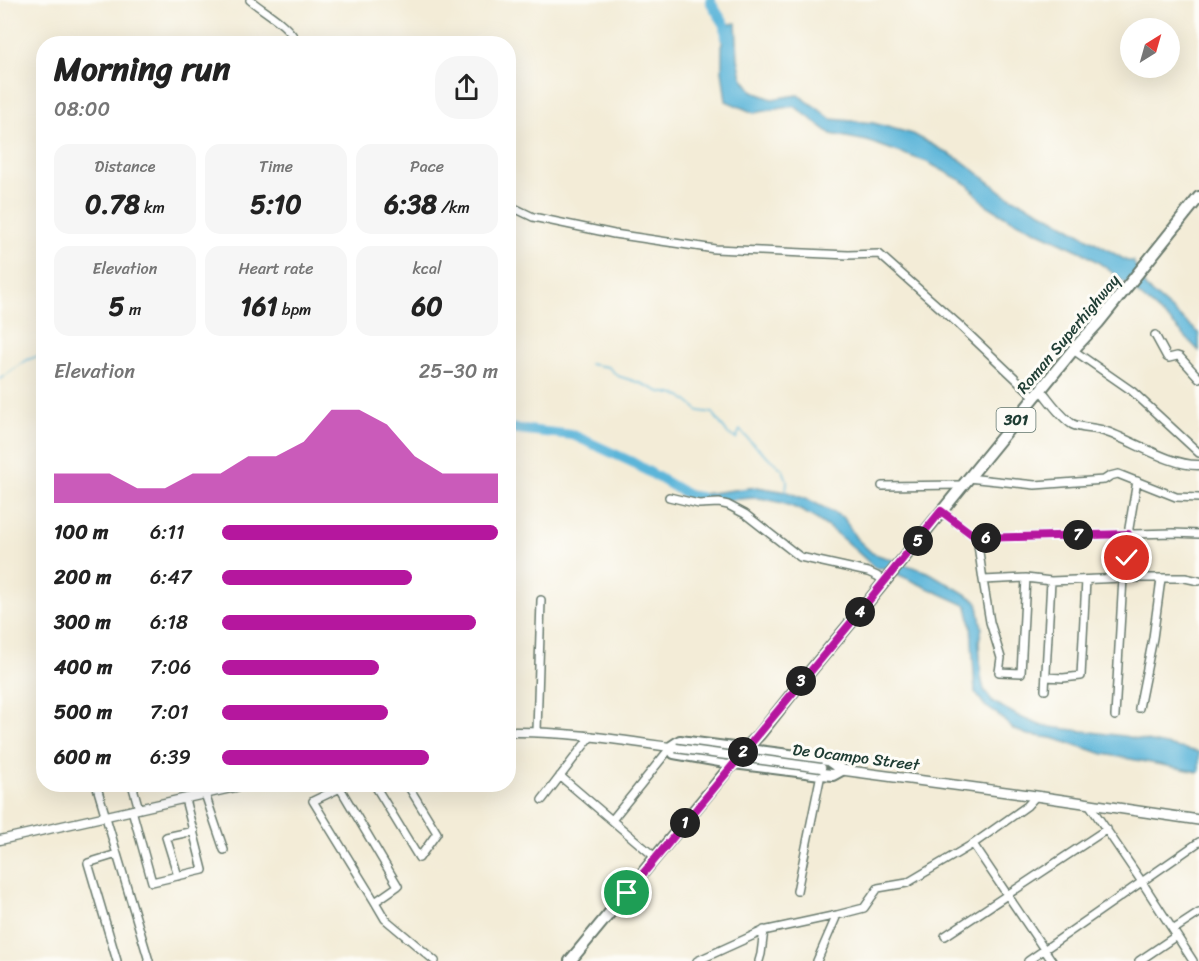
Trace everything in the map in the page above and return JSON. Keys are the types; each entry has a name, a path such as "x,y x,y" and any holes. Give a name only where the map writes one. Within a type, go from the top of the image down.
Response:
{"main road":[{"name":"Roman Superhighway","path":"570,961 745,749 760,734 1199,197"},
{"path":"677,741 745,749 828,760 842,770 836,774 735,763 673,752 677,741"},
{"name":"De Ocampo Street","path":"842,770 1199,820"}],"street":[{"path":"250,0 283,24 293,36"},
{"path":"516,209 533,217 614,234 715,249 848,255 879,254 1071,423 1082,428 1101,430 1178,462 1199,465"},
{"path":"1155,335 1167,357 1180,357 1199,378"},
{"path":"1073,350 1132,391 1199,453"},
{"path":"882,486 965,482 1035,485 1104,480 1118,474 1176,497 1199,498"},
{"path":"1115,716 1123,579 1137,481"},
{"path":"669,497 699,504 719,503 728,506 745,514 800,557 887,578"},
{"path":"941,511 977,538 1199,534"},
{"path":"977,538 990,622 1001,657 999,672 1021,673 1026,578"},
{"path":"983,580 1185,578 1199,581"},
{"path":"1139,708 1153,638 1161,579"},
{"path":"1046,677 1081,676 1086,580"},
{"path":"1045,690 1051,581"},
{"path":"537,731 541,600"},
{"name":"De Ocampo Street","path":"516,732 537,731 591,736 821,771"},
{"path":"542,800 591,736"},
{"path":"612,820 674,747"},
{"path":"797,891 821,771"},
{"path":"560,776 656,858"},
{"path":"98,792 149,961"},
{"path":"133,792 152,882 203,870 185,799"},
{"path":"0,840 185,799 204,792"},
{"path":"210,792 224,850"},
{"path":"329,792 314,801 385,919 435,961"},
{"path":"343,792 398,886 375,902"},
{"path":"379,792 419,858 437,833 412,792"},
{"path":"697,961 764,930 864,908 878,888 907,884 973,844 1027,806 1036,796"},
{"path":"1089,804 1193,961"},
{"path":"945,936 1107,829"},
{"path":"178,876 166,837 194,831"},
{"path":"1028,961 1199,842"},
{"path":"973,844 1052,961"},
{"path":"117,854 88,863 117,961"},
{"path":"1139,961 1199,913"},
{"path":"817,961 837,915"},
{"path":"759,961 764,930"}],"water":[{"path":"736,23 738,59 742,77 753,92 772,99 798,95 831,119 873,123 913,134 962,161 1005,194 1051,217 1127,261 1133,261 1146,288 1199,333 1199,351 1171,322 1104,266 1082,252 1008,218 985,204 966,183 927,162 867,141 831,134 794,106 754,113 726,101 722,70 722,25"},
{"path":"757,487 787,492 844,518 856,538 872,553 930,573 977,601 982,628 979,641 981,677 984,690 993,702 1042,726 1124,736 1199,752 1199,772 1104,754 1052,738 1028,735 1013,729 985,706 975,692 971,624 967,606 884,568 875,568 832,530 796,508 758,498 712,501 686,499 690,491 702,494"}],"waterway":[{"path":"711,0 725,25 726,37"},
{"path":"0,379 27,360 36,357"},
{"path":"589,364 608,367 618,376 660,392 681,396 699,411 713,413 727,433 736,439 740,430 783,470 787,480 786,493"},
{"path":"516,429 573,435 632,462 690,496 700,497"}],"route":[{"path":"627,893 941,511 977,538 1128,534 1127,558"}]}
